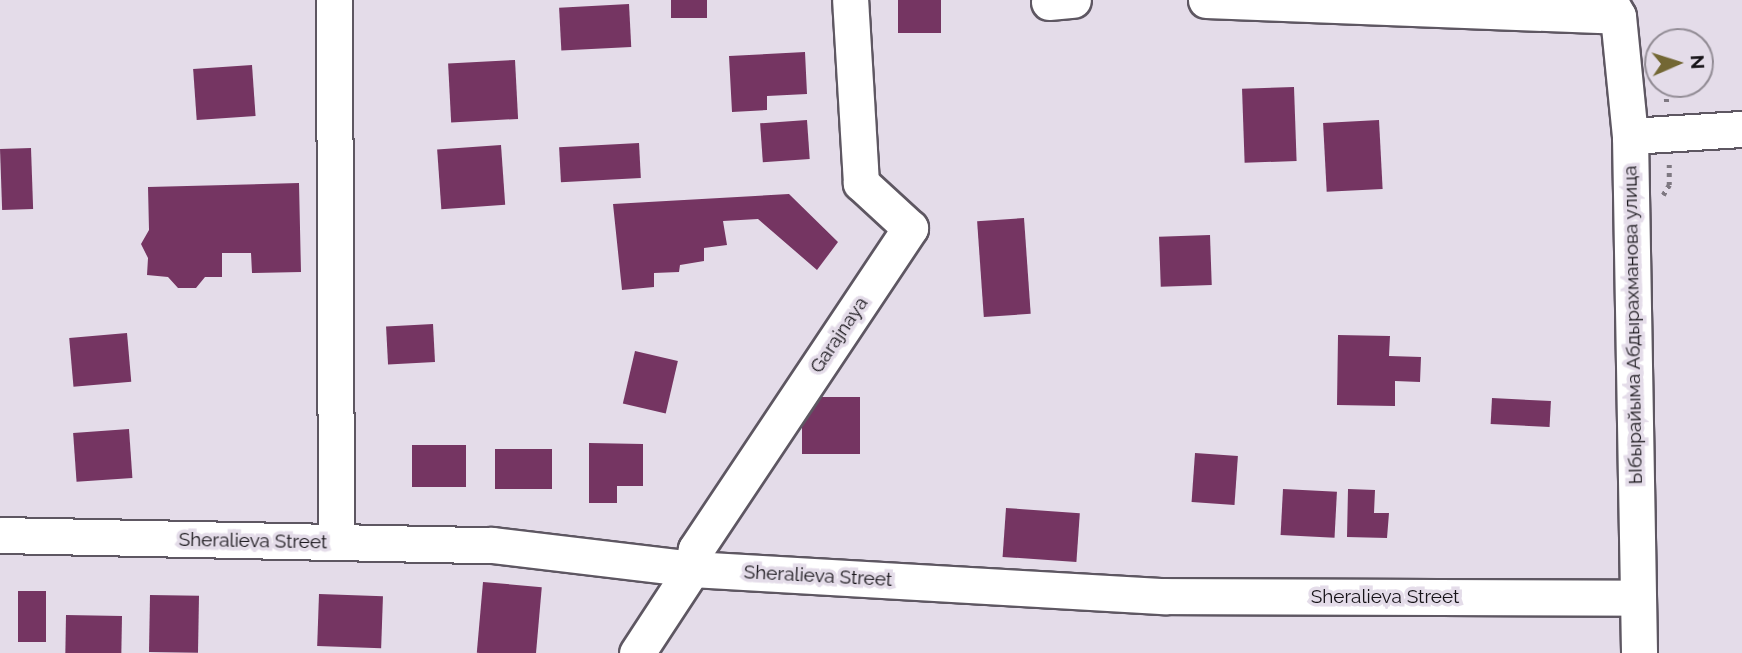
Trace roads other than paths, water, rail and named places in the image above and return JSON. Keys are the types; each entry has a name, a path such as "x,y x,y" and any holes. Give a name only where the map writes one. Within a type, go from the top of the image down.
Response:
{"street":[{"path":"334,0 336,542"},
{"name":"Garajnaya","path":"637,653 692,569 696,550 910,228 861,183 850,0"},
{"path":"1206,0 1614,8"},
{"name":"Ыбырайыма Абдырахманова улица","path":"1614,8 1630,136 1639,653"},
{"path":"1630,136 1742,129"},
{"name":"Sheralieva Street","path":"0,535 492,545 692,569 1164,596 1638,598"}]}
